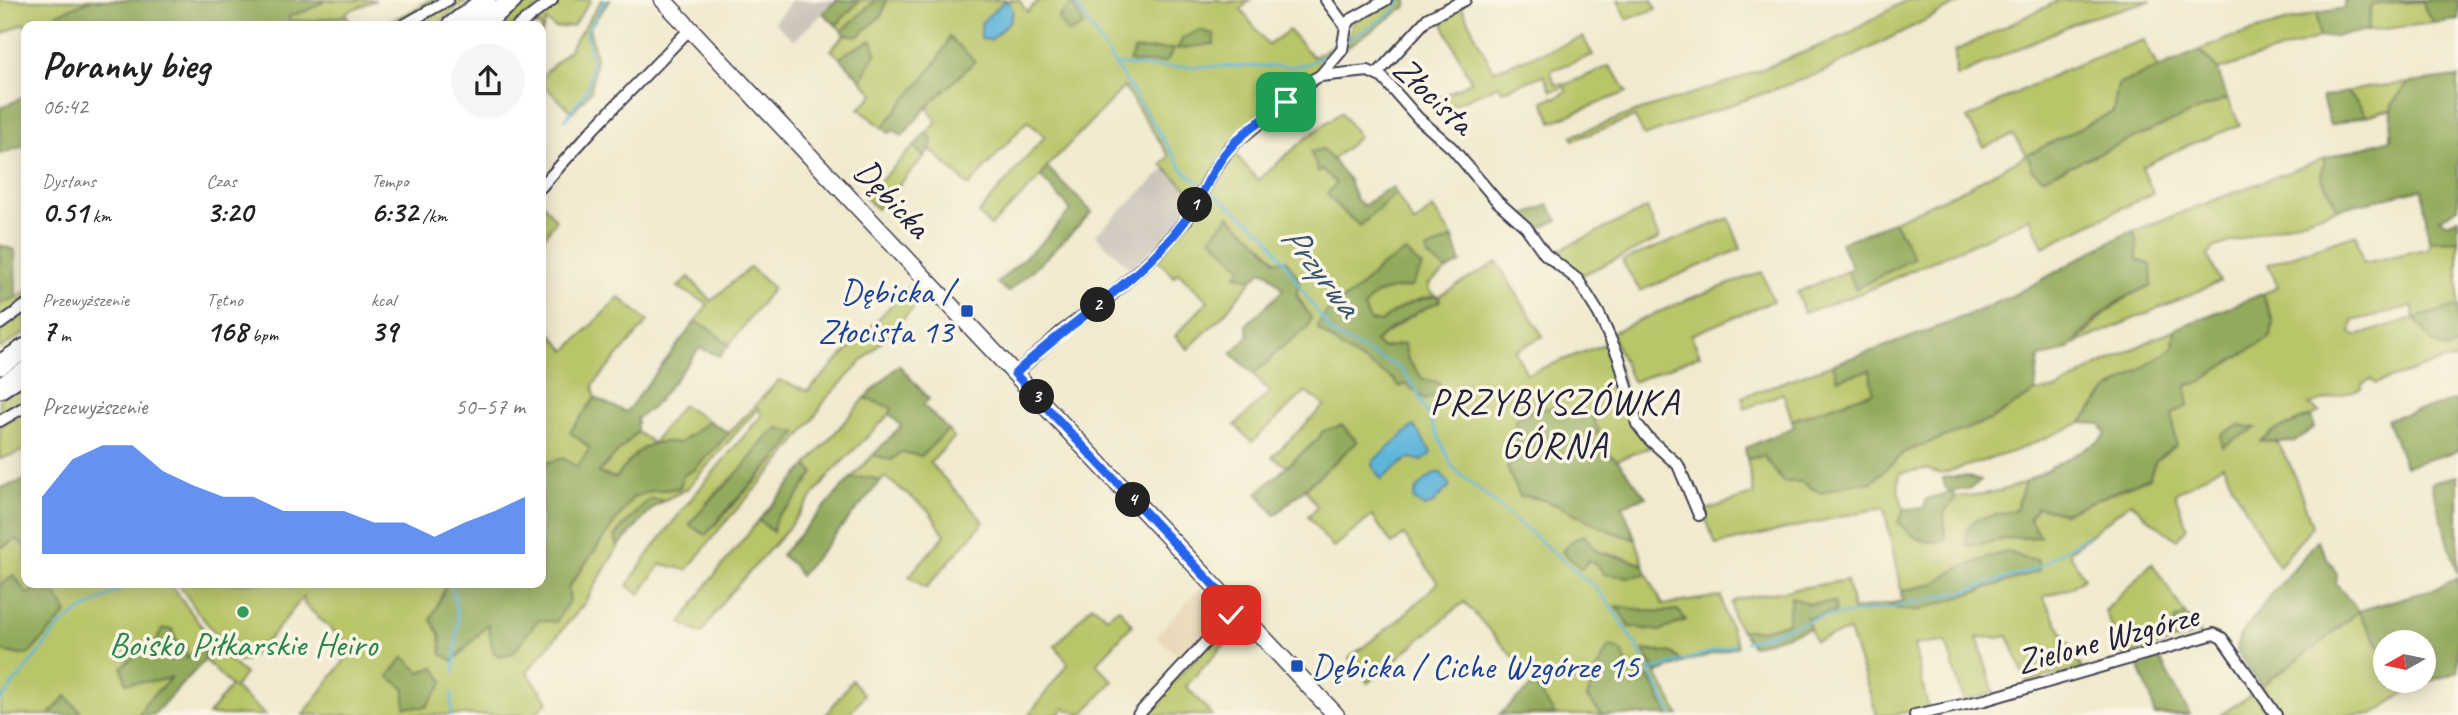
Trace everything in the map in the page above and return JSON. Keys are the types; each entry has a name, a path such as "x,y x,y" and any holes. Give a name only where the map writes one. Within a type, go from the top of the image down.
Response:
{"highway":[{"path":"459,21 486,0"},
{"path":"485,21 512,0"},
{"path":"0,365 21,351"},
{"path":"0,388 21,374"}],"street":[{"path":"525,21 552,0"},
{"name":"Dębicka","path":"663,0 1336,715"},
{"path":"1326,0 1346,27"},
{"path":"1320,76 1342,50 1346,27 1355,15 1386,0"},
{"path":"1377,74 1428,19 1465,0"},
{"path":"411,21 444,3"},
{"path":"546,181 690,29"},
{"name":"Złocista","path":"1015,374 1061,332 1113,293 1157,253 1186,219 1230,146 1320,76 1358,71 1377,74 1418,118 1452,148 1497,201 1526,227 1545,254 1582,285 1619,358 1637,424 1648,438 1678,465 1699,514"},
{"path":"0,324 21,309"},
{"path":"0,421 21,409"},
{"path":"1138,715 1236,609"},
{"name":"Zielone Wzgórze","path":"1915,715 1984,700 2214,634 2222,638 2276,715"}],"shaded area":[{"path":"792,0 837,0 794,40 774,22"},
{"path":"1166,168 1199,193 1172,230 1131,269 1095,235"},
{"path":"1200,588 1227,615 1184,661 1156,636"}],"green space":[{"path":"0,0 90,0 57,14 52,21 21,21 21,24 0,35"},
{"path":"90,0 326,0 306,11 289,16 289,20 308,21 52,21 57,14"},
{"path":"326,0 376,0 346,12 347,15 289,21 288,16 306,11"},
{"path":"429,0 441,0 402,21 389,21 423,6 422,4"},
{"path":"455,0 468,0 441,21 420,21"},
{"path":"532,0 547,0 520,21 505,21"},
{"path":"559,0 591,0 573,26 555,28 546,21 532,21"},
{"path":"602,0 610,0 589,28 596,57 591,91 572,112 546,88 546,72 568,51"},
{"path":"837,0 860,0 836,25 823,13"},
{"path":"860,0 876,0 842,31 836,25"},
{"path":"876,0 886,0 882,15 858,36 842,31"},
{"path":"886,0 1019,0 1027,12 1039,0 1250,0 1241,9 1268,45 1289,30 1313,57 1338,43 1332,56 1312,79 1241,133 1199,193 1188,189 1162,165 1169,156 1124,87 1047,167 1041,177 991,226 978,214 1045,136 1027,121 969,186 930,149 931,139 926,133 937,122 927,107 974,61 950,38 936,62 883,128 859,109 874,94 861,80 876,53 851,50 840,58 831,50 845,34 858,36 882,15","holes":["1174,49 1130,61 1135,50"]},
{"path":"1395,0 1407,0 1407,6 1347,47 1352,23"},
{"path":"1618,0 1652,0 1656,9 1627,19"},
{"path":"1906,0 1965,0 1823,72 1644,136 1635,117 1574,140 1572,136 1635,112 1735,80 1844,36"},
{"path":"2060,0 2152,0 2079,21 1956,77 1955,51"},
{"path":"2344,0 2458,0 2458,20 2434,23 2423,1 2372,5 2367,31 2319,38 2317,13 2345,8"},
{"path":"2423,1 2434,23 2367,31 2372,5"},
{"path":"1072,3 1084,25 1068,34 1058,18"},
{"path":"1461,6 1493,71 1583,37 1593,55 1552,70 1555,84 1567,84 1609,66 1627,92 1552,122 1543,101 1556,98 1567,91 1565,87 1551,91 1544,75 1502,91 1499,85 1437,112 1430,102 1471,82 1439,15"},
{"path":"2317,13 2319,38 2218,70 2200,50 2229,38"},
{"path":"347,15 349,21 308,21"},
{"path":"1199,30 1214,34 1214,44 1177,49 1183,38"},
{"path":"949,37 975,61 927,107 902,136 895,130 889,133 883,128 936,62"},
{"path":"872,40 876,53 861,80 840,58"},
{"path":"2144,40 2158,68 2118,85 2113,112 2027,155 2013,135 1984,147 1967,119 2054,75"},
{"path":"1174,49 1166,62 1129,61 1135,50"},
{"path":"2200,50 2218,70 2227,98 2042,178 2032,169 2027,155 2113,112 2118,85"},
{"path":"2458,77 2458,208 2440,219 2447,223 2458,218 2458,240 2429,241 2422,189 2338,209 2321,176 2325,158 2391,139 2392,104 2409,83"},
{"path":"2409,83 2392,104 2392,109 2366,116 2358,103 2346,92 2370,87"},
{"path":"2346,92 2358,103 2366,116 2330,125 2322,98"},
{"path":"21,98 21,147 0,154 0,108"},
{"path":"2227,98 2240,125 2142,167 2153,193 2043,247 2030,218 1861,293 1804,313 1797,292 1847,271 1855,288 1914,258 1894,221 1972,185 2027,155 2165,124"},
{"path":"1341,112 1359,137 1332,160 1323,150 1318,171 1322,169 1336,183 1328,195 1341,210 1360,226 1396,193 1414,224 1433,208 1453,238 1427,250 1428,257 1447,270 1429,284 1430,291 1436,296 1407,304 1381,322 1370,321 1364,308 1376,294 1395,288 1406,252 1381,266 1353,294 1332,305 1318,329 1347,351 1400,386 1437,382 1423,380 1408,360 1404,345 1381,348 1375,342 1406,319 1440,301 1439,296 1497,262 1543,336 1515,351 1527,374 1609,342 1622,378 1630,421 1650,447 1617,460 1587,437 1574,413 1557,407 1525,412 1516,438 1521,453 1507,468 1520,496 1553,503 1608,530 1636,540 1644,565 1596,551 1581,568 1589,560 1616,573 1647,574 1663,605 1721,596 1725,615 1738,646 1683,663 1672,653 1643,650 1679,715 1668,715 1650,679 1628,668 1622,651 1603,656 1587,697 1602,715 1555,715 1518,662 1464,602 1368,683 1349,658 1401,618 1438,583 1404,535 1392,544 1372,516 1333,548 1308,516 1318,507 1305,489 1357,442 1323,431 1318,439 1287,466 1272,457 1325,405 1305,392 1252,442 1235,425 1270,392 1253,374 1308,327 1311,318 1276,261 1263,246 1212,238 1243,268 1237,275 1253,279 1224,314 1188,349 1175,336 1208,301 1178,272 1174,277 1157,259 1208,199 1223,162 1232,150 1258,180","holes":["1641,609 1655,614 1677,610 1630,627"]},
{"path":"926,133 932,139 930,149 924,157 914,146"},
{"path":"914,146 924,157 877,209 865,197"},
{"path":"1323,149 1348,178 1356,199 1364,206 1380,193 1393,187 1396,193 1360,226 1327,194 1336,183 1322,169 1318,172 1311,152"},
{"path":"2325,158 2321,176 2338,209 2215,247 2208,256 2220,282 2077,343 2111,309 2130,295 2152,285 2137,259 2137,244 2133,231"},
{"path":"1047,167 1092,212 1008,292 997,283 1042,242 1071,210 1041,177"},
{"path":"1548,205 1558,220 1534,231 1521,217"},
{"path":"546,207 556,220 546,235"},
{"path":"1647,208 1659,239 1580,276 1551,254"},
{"path":"1229,216 1276,261 1286,260 1300,280 1296,295 1311,318 1308,327 1253,374 1231,353 1249,336 1246,325 1283,290 1270,274 1262,270 1253,279 1236,275 1242,268 1211,237"},
{"path":"1729,218 1741,249 1640,291 1622,261"},
{"path":"1894,221 1914,258 1856,289 1847,271 1852,268 1841,243"},
{"path":"2133,231 2137,244 2137,259 2151,265 2152,285 2128,296 2106,311 2066,350 2039,357 2035,392 1990,420 1904,452 1872,482 1851,484 1821,493 1802,482 1783,482 1764,456 1747,459 1745,448 1794,427 1792,420 1873,392 1870,370 1838,379 1833,364 1987,307"},
{"path":"2356,234 2363,263 2429,248 2429,241 2458,240 2458,306 2415,318 2448,350 2458,345 2458,359 2441,361 2375,384 2371,379 2362,384 2362,388 2309,405 2320,412 2274,431 2262,440 2278,443 2293,471 2312,526 2279,567 2223,465 2175,494 2187,528 2177,540 2147,518 2131,502 2069,552 2084,578 2071,588 2043,597 2082,668 2027,682 2008,636 1977,637 1994,693 1964,701 1946,642 1914,645 1928,708 1877,715 1849,631 1815,641 1806,618 1835,612 1833,602 1809,604 1791,597 1788,623 1762,630 1741,630 1733,617 1731,603 1737,599 1847,580 1853,610 1887,604 1902,610 2039,571 2026,559 2006,551 1958,569 1933,584 1901,591 1884,507 1716,545 1703,511 1754,494 1747,459 1764,456 1783,482 1802,482 1820,491 1853,483 1872,482 1904,452 1990,420 2035,392 2058,389 2099,365 2175,329 2173,348 2106,392 2081,423 2015,451 1941,474 1925,469 1900,473 1898,489 1904,509 1898,523 1945,541 1944,513 1956,497 1992,492 2025,482 2016,510 2000,515 1967,546 2011,538 2039,537 2029,518 2037,507 2064,513 2149,478 2156,460 2176,445 2172,414 2187,385 2202,382 2215,371 2271,337 2273,320 2262,294 2278,287 2268,264","holes":["2413,306 2414,318 2356,336 2351,333 2353,321"]},
{"path":"1453,238 1461,263 1447,270 1428,257 1426,250"},
{"path":"0,245 15,250 16,298 0,303"},
{"path":"1406,252 1422,267 1411,287 1378,294 1372,297 1364,308 1370,321 1381,322 1408,304 1439,296 1440,301 1406,319 1375,342 1382,348 1404,344 1408,360 1423,379 1437,382 1445,391 1426,400 1406,384 1400,387 1393,379 1347,352 1318,329 1319,323 1332,305 1353,294 1381,266"},
{"path":"750,267 773,288 729,345 709,328 695,322 708,304 678,287 689,277 711,301"},
{"path":"1762,272 1773,301 1691,335 1700,355 1633,382 1611,333 1686,300"},
{"path":"914,282 926,295 826,399 784,457 722,526 687,570 661,564 640,594 627,586 675,519 762,415 758,408 687,489 665,500 649,499 615,535 618,547 584,604 527,672 548,701 534,715 303,715 353,649 304,604 304,596 264,644 240,662 199,614 181,588 445,588 431,620 440,634 442,654 454,661 488,624 538,620 568,588 633,497 652,491 680,488 683,476 695,469 779,380 808,391","holes":["777,428 796,433 785,449 713,527 707,502 743,468 766,437"]},
{"path":"21,294 21,303 0,318 0,303"},
{"path":"2262,294 2273,320 2271,337 2215,371 2202,382 2187,385 2188,406 2172,414 2176,445 2156,460 2149,478 2064,513 2037,507 2029,518 2040,537 2011,538 1966,546 1967,528 1977,519 2016,510 2025,482 2098,442 2106,434 2100,424 2081,423 2106,392 2173,348 2175,329"},
{"path":"619,297 648,321 593,385 595,398 570,432 590,448 577,467 563,458 546,463 546,344 551,333 566,351"},
{"path":"2458,306 2458,345 2448,350 2433,343 2415,318"},
{"path":"21,314 21,335 0,349 0,329"},
{"path":"695,322 709,328 729,345 720,356 700,348 652,408 637,418 637,432 598,473 616,478 642,449 657,443 679,443 709,421 729,433 695,469 683,476 680,488 652,491 633,497 568,588 570,599 556,622 538,620 513,653 499,656 493,651 488,624 453,661 442,654 440,634 431,620 445,588 546,588 546,463 563,458 577,467 590,448 570,432 595,398 626,412"},
{"path":"546,324 551,333 546,344"},
{"path":"1833,364 1838,379 1871,370 1874,392 1792,420 1783,393 1745,409 1742,397"},
{"path":"899,365 929,399 923,405 948,430 921,456 901,452 892,460 873,455 901,426 890,414 892,408 865,398"},
{"path":"21,385 21,403 0,416 0,399"},
{"path":"865,398 893,408 833,471 780,538 724,600 701,634 681,623 708,583 759,520 772,531 778,515 790,506 814,473 807,465"},
{"path":"2458,400 2458,451 2405,466 2387,419"},
{"path":"682,405 709,421 679,443 657,442 642,449 616,478 597,473 637,432 653,443"},
{"path":"1557,407 1574,413 1591,412 1599,432 1588,438 1617,460 1646,497 1622,505 1636,540 1608,530 1553,503 1520,496 1507,468 1520,453 1515,421 1525,412"},
{"path":"21,415 21,452 0,459 0,425"},
{"path":"2311,416 2314,428 2293,442 2261,441 2274,431"},
{"path":"1342,425 1357,442 1275,515 1257,493 1318,439 1323,431"},
{"path":"2239,425 2256,428 2222,447 2221,434"},
{"path":"777,428 797,432 785,449 706,535 689,525 701,510"},
{"path":"948,430 954,438 930,463 984,522 926,588 909,576 945,535 929,511 885,477 881,481 868,477 850,479 873,455 892,460 901,451 921,456"},
{"path":"807,465 814,473 790,506 778,515 773,532 759,520"},
{"path":"1965,476 1981,481 1970,488 1951,492 1956,497 1944,513 1945,541 1919,539 1898,523 1904,509 1924,508 1926,499 1950,492 1945,487 1943,478"},
{"path":"2458,476 2458,574 2431,484"},
{"path":"868,477 881,481 800,576 794,566 781,555 850,479"},
{"path":"21,482 21,543 17,539 0,548 0,488"},
{"path":"649,499 665,500 653,508 618,547 615,536"},
{"path":"1584,535 1599,552 1644,565 1647,574 1629,577 1604,574 1589,560 1581,569 1562,551 1573,540"},
{"path":"17,539 21,543 21,586 14,576 0,585 0,548"},
{"path":"2317,541 2337,574 2336,583 2358,611 2322,642 2261,686 2237,651 2239,637"},
{"path":"2006,551 2026,559 2038,560 2039,571 1920,610 1902,610 1887,604 1902,601 1901,591 1933,584 1958,569"},
{"path":"2152,563 2186,615 2175,619 2170,642 2125,657 2105,611"},
{"path":"14,575 27,594 41,588 52,588 67,613 30,653 22,655 0,651 0,585"},
{"path":"2458,577 2458,672 2436,679 2436,630 2373,630 2373,635 2358,611 2440,587"},
{"path":"22,588 173,588 224,656 245,674 234,688 266,715 208,715 231,686 205,660 206,650 185,658 186,648 166,659 154,646 134,656 174,675 146,702 139,715 83,715 66,696 49,715 0,715 0,651 22,655 27,595"},
{"path":"1791,597 1809,604 1834,602 1836,612 1806,618 1810,628 1752,646 1741,630 1762,630 1788,623"},
{"path":"1092,605 1107,617 1119,608 1132,625 1096,664 1113,681 1082,715 1064,708 1059,715 1029,715 1068,663 1055,646"},
{"path":"1616,606 1654,611 1678,610 1686,620 1660,631 1630,627"},
{"path":"2358,611 2373,635 2373,693 2404,693 2372,715 2281,715 2261,686 2322,642"},
{"path":"2186,615 2199,633 2170,642 2175,619"},
{"path":"1229,622 1237,631 1186,686 1212,715 1142,715"},
{"path":"162,629 172,629 177,642 167,658 186,648 186,658 194,652 206,649 205,660 153,715 139,715 146,702 172,677 159,681 126,683 122,667 134,656 154,646"},
{"path":"1609,646 1622,651 1628,668 1650,678 1668,715 1602,715 1587,698 1595,672"},
{"path":"1643,650 1672,653 1683,663 1657,673"},
{"path":"2158,656 2190,715 2154,715 2152,701 2137,662"},
{"path":"404,657 420,672 434,667 444,682 426,707 405,707 405,689 388,676"},
{"path":"852,680 864,695 849,715 826,715"},
{"path":"1534,684 1555,715 1499,715"},
{"path":"2255,692 2271,715 2220,715"},
{"path":"66,696 83,715 49,715"}],"water":[{"path":"1007,1 1013,13 1009,22 991,40 981,39 981,23"},
{"path":"1414,426 1431,452 1430,455 1422,461 1412,458 1406,460 1381,479 1372,465 1373,461"},
{"path":"1435,473 1441,473 1450,486 1431,505 1424,507 1414,500 1415,492"}],"waterway":[{"path":"565,120 588,88 592,64 587,31 606,0"},
{"name":"Przyrwa","path":"1073,0 1184,171 1202,185"},
{"path":"1349,40 1393,12 1403,0"},
{"path":"1115,64 1149,67 1291,66 1307,64 1333,51"},
{"name":"Przyrwa","path":"1208,189 1266,234 1334,335 1400,368 1414,386 1453,468 1597,589 1629,634 1673,715"},
{"path":"1746,642 1813,619 1895,607 1970,590 2036,569 2088,535"},
{"path":"0,701 60,626 79,612 123,588"},
{"path":"453,588 458,621 454,673"},
{"path":"1650,671 1734,645"},
{"path":"451,715 452,693"}],"place":[{"name":"Dębicka / Złocista 13","path":"967,311"},
{"name":"Boisko Piłkarskie Heiro","path":"243,612"},
{"name":"Dębicka / Ciche Wzgórze 15","path":"1297,666"}],"district":[{"name":"PRZYBYSZÓWKA GÓRNA","path":"1555,422"}],"route":[{"path":"1231,615 1236,609 1015,374 1061,332 1128,281 1157,253 1186,219 1230,146 1286,102"}]}
